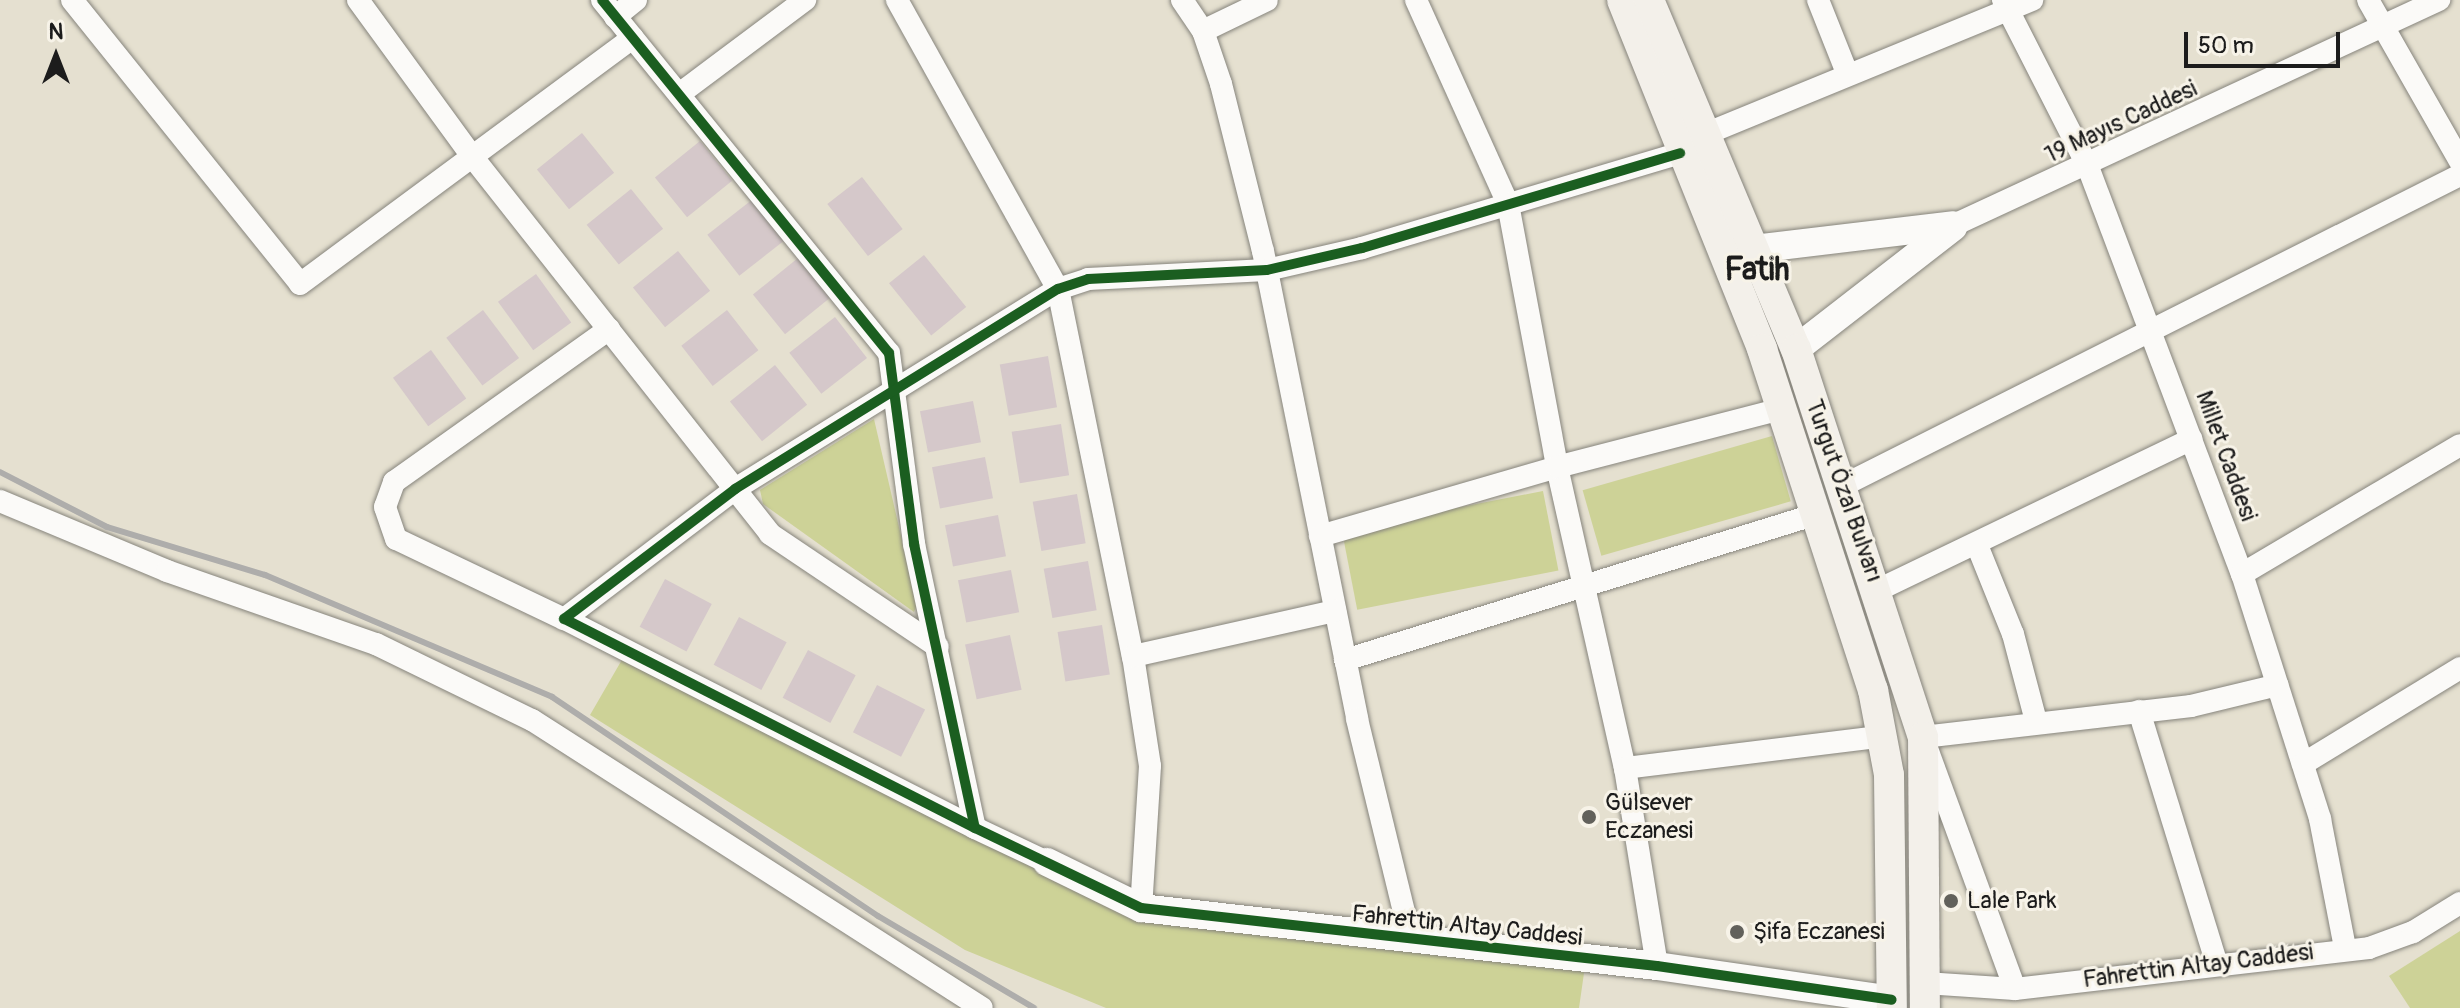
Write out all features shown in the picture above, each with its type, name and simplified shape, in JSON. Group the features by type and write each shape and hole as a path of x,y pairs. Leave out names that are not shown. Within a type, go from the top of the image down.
{"main road":[{"name":"Turgut Özal Bulvarı","path":"1622,0 1692,144 1754,249 1796,349 1878,590 1923,737 1925,996"},
{"name":"Turgut Özal Bulvarı","path":"1649,0 1692,144 1816,514 1884,736 1889,775 1892,1004"}],"street":[{"path":"72,0 300,284 633,38"},
{"path":"358,0 471,155 770,534 938,647"},
{"path":"636,0 609,8 682,92 889,353 914,544 975,828"},
{"path":"682,92 805,0"},
{"path":"897,0 1058,289 1133,656 1150,766 1141,908"},
{"path":"1182,0 1203,31 1267,270 1345,660 1411,941"},
{"path":"1203,31 1267,0"},
{"path":"1416,0 1508,204 1582,588 1625,768 1657,966"},
{"path":"1818,0 1847,73"},
{"path":"564,619 735,489 1058,289 1088,279 1267,270 1508,204 1692,144 1847,73 2005,6 2032,0"},
{"path":"2368,0 2460,161"},
{"name":"19 Mayıs Caddesi","path":"1954,225 2088,167 2439,0"},
{"name":"Millet Caddesi","path":"2005,6 2088,167 2242,574 2330,857 2345,948"},
{"path":"1842,486 2460,175"},
{"path":"1754,249 1954,225"},
{"path":"1796,349 1954,225"},
{"path":"609,329 394,482 386,498 385,516 396,539 564,619 1047,862"},
{"path":"1320,536 1557,467 1781,409"},
{"path":"1878,590 2192,439"},
{"path":"2242,574 2460,445"},
{"path":"0,501 167,571 376,644 532,720 982,1008"},
{"path":"1345,660 1816,514"},
{"path":"1977,545 2018,649 2036,721"},
{"path":"1133,656 1335,611"},
{"path":"2303,764 2460,668"},
{"path":"2015,989 1923,737 2036,721 2191,706 2278,685"},
{"path":"2139,711 2216,962"},
{"path":"1625,768 1884,736"},
{"name":"Fahrettin Altay Caddesi","path":"1047,862 1141,908 1411,941 1657,966 1892,1004"},
{"name":"Fahrettin Altay Caddesi","path":"1925,996 2015,989 2216,962 2386,944 2460,903"}],"green space":[{"path":"874,419 917,605 914,612 763,504 760,490"},
{"path":"1772,436 1791,501 1601,556 1583,490"},
{"path":"1543,491 1558,571 1357,610 1342,530"},
{"path":"627,651 1141,908 1586,959 1579,1008 1106,1008 965,950 590,715"},
{"path":"2460,931 2460,1008 2410,1008 2389,976"}],"building":[{"path":"582,133 614,173 569,209 537,170"},
{"path":"700,141 732,181 687,217 655,178"},
{"path":"862,177 903,229 868,256 827,204"},
{"path":"631,189 663,229 619,265 587,225"},
{"path":"753,199 785,240 739,276 707,235"},
{"path":"678,251 710,291 665,327 633,288"},
{"path":"924,255 966,307 931,335 889,283"},
{"path":"798,258 830,298 785,334 753,295"},
{"path":"536,274 571,323 533,350 498,302"},
{"path":"483,310 519,358 482,386 446,338"},
{"path":"727,310 758,350 713,386 681,346"},
{"path":"835,317 867,358 821,394 789,353"},
{"path":"431,350 466,399 428,426 393,378"},
{"path":"1048,356 1057,407 1009,416 1000,365"},
{"path":"775,365 807,405 762,441 730,402"},
{"path":"973,401 981,442 928,453 920,411"},
{"path":"1061,424 1069,475 1020,483 1012,432"},
{"path":"985,457 993,498 940,509 932,467"},
{"path":"1077,494 1086,543 1041,551 1033,502"},
{"path":"998,515 1006,556 953,567 945,525"},
{"path":"1088,561 1097,610 1052,618 1044,569"},
{"path":"1011,570 1019,612 966,623 958,580"},
{"path":"665,579 712,604 686,652 640,627"},
{"path":"739,617 787,642 761,690 714,665"},
{"path":"1102,625 1110,674 1065,681 1058,632"},
{"path":"1010,635 1022,690 977,699 965,645"},
{"path":"808,650 856,675 830,723 783,698"},
{"path":"877,685 925,710 901,757 853,732"}],"railway":[{"path":"0,472 107,527 265,575 552,697 878,916 1034,1008"}],"cycle path":[{"path":"602,0 889,353 914,544 975,828 1141,908 1657,966 1892,1000"},
{"path":"975,828 564,619 735,489 1058,289 1088,279 1267,270 1362,248 1680,153"}],"place":[{"name":"Gülsever Eczanesi","path":"1589,817"},
{"name":"Lale Park","path":"1951,901"},
{"name":"Şifa Eczanesi","path":"1737,932"}],"district":[{"name":"Fatih","path":"1757,270"}]}
